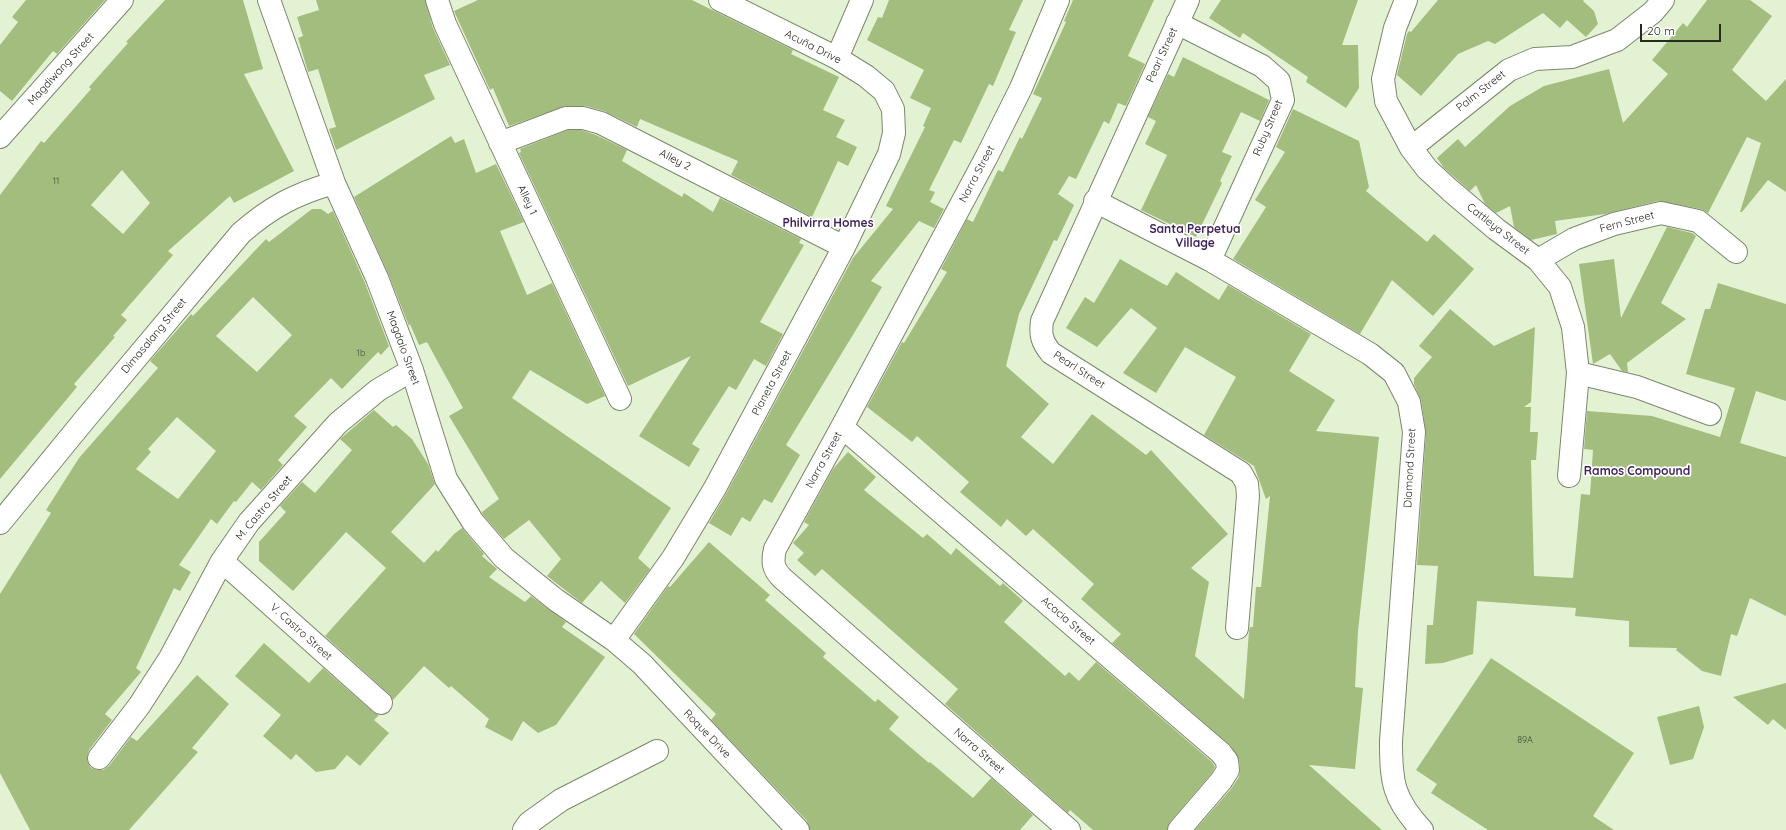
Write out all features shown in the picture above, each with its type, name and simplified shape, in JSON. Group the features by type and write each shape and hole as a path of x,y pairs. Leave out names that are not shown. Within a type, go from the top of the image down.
{"street":[{"name":"Magdiwang Street","path":"0,137 122,0"},
{"name":"Magdalo Street","path":"269,0 334,183 377,278 412,370 446,479 473,522 504,558 530,580 614,640"},
{"name":"Alley 1","path":"437,0 445,24 620,399"},
{"name":"Acuña Drive","path":"720,0 837,58 866,76 884,91 893,110"},
{"path":"837,58 862,0"},
{"name":"Narra Street","path":"1058,0 1021,88 987,156 775,549 772,560 775,571 1069,830"},
{"name":"Pearl Street","path":"1188,0 1042,321 1040,333 1043,344 1051,353 1062,361 1241,473 1247,484 1248,496 1237,628"},
{"name":"Cattleya Street","path":"1406,0 1395,28 1383,79 1386,101 1412,148 1427,169 1496,229 1538,260 1560,288 1573,327 1578,373 1569,476"},
{"name":"Palm Street","path":"1412,148 1509,70 1535,59 1572,57 1617,40 1654,12 1663,0"},
{"name":"Ruby Street","path":"1178,23 1262,66 1279,81 1283,100 1210,260"},
{"name":"Planeta Street","path":"614,640 673,558 715,488 844,247 889,154 894,133 893,110"},
{"name":"Alley 2","path":"500,143 566,118 582,118 601,123 844,247"},
{"name":"Dimasalang Street","path":"3,515 241,233 262,215 287,200 334,183"},
{"name":"Diamond Street","path":"1096,201 1210,260 1370,354 1394,372 1409,402 1414,432 1391,741 1391,769 1396,795 1410,817 1422,830"},
{"name":"Fern Street","path":"1538,260 1574,239 1614,224 1661,213 1698,221 1736,252"},
{"name":"M. Castro Street","path":"99,758 139,706 170,658 222,561 249,522 338,423 378,390 412,370"},
{"path":"1578,373 1637,387 1710,414"},
{"name":"Acacia Street","path":"842,427 1221,753 1226,761 1228,770 1221,781 1180,830"},
{"name":"V. Castro Street","path":"222,561 381,703"},
{"name":"Roque Drive","path":"614,640 651,673 798,830"},
{"path":"524,830 529,823 561,800 657,751"}],"building":[{"path":"26,0 105,0 57,54 53,51 12,101 0,91 0,45 18,22 12,17"},
{"path":"165,0 243,0 263,69 244,74 294,171 234,203 230,196 168,251 173,255 121,315 127,320 113,336 115,337 74,384 77,387 0,479 0,195 41,141 44,143 91,89 89,87 128,43 126,42","holes":["122,170 150,203 123,234 91,205"]},
{"path":"316,0 425,0 433,28 450,65 424,75 435,99 336,150 329,129 336,127 318,69 308,72 298,38 303,36 297,17 319,10"},
{"path":"478,0 692,0 793,50 791,54 839,77 823,110 845,120 836,137 857,147 848,166 838,161 812,217 731,175 738,161 640,119 637,127 604,111 586,106 566,106 509,126 493,88 490,90 454,11"},
{"path":"889,0 1023,0 1009,30 1016,32 993,86 989,84 961,143 954,140 929,190 935,192 930,202 944,209 934,228 919,221 871,281 882,287 786,445 800,455 772,503 764,499 750,522 742,517 731,536 709,523 853,258 893,209 886,206 925,127 923,126 931,108 910,98 924,70 867,40 878,17 882,18"},
{"path":"1073,0 1154,0 1128,56 1145,64 1126,106 1118,103 1109,124 1104,121 1076,179 1069,176 1058,194 1074,205 1057,241 1054,240 1019,314 1006,366 1049,404 1021,437 1053,464 1092,414 1146,455 1151,450 1228,534 1191,568 1209,582 1195,656 1244,699 1249,631 1250,627 1253,627 1256,587 1261,587 1270,496 1266,499 1254,466 1204,435 1236,377 1185,347 1156,393 1123,373 1157,328 1131,308 1097,347 1066,328 1085,297 1094,303 1120,259 1167,286 1176,272 1219,300 1228,285 1311,334 1289,371 1335,400 1316,431 1379,437 1358,631 1355,687 1363,688 1355,769 1309,765 1382,830 1195,830 1231,789 1239,777 1239,759 1231,746 1112,643 1121,634 1081,599 1094,584 1033,529 1026,536 1007,519 1001,527 960,492 969,482 917,436 912,442 867,407 902,342 904,343 947,272 941,269 967,219 973,222 998,170 1003,172 1020,137 1022,139 1042,98 1033,94 1066,22 1064,21"},
{"path":"1221,0 1358,0 1342,45 1358,45 1359,88 1346,108 1306,82 1308,77 1243,33 1240,38 1209,18"},
{"path":"1438,0 1584,0 1583,1 1594,11 1598,24 1586,37 1567,20 1560,28 1543,13 1495,44 1488,41 1458,54 1421,96 1397,75 1407,34 1409,31 1411,32"},
{"path":"1707,0 1750,0 1772,16 1732,70 1766,101 1786,79 1786,192 1768,180 1742,212 1740,212 1761,143 1747,137 1708,213 1701,209 1658,201 1605,214 1555,221 1557,234 1531,240 1514,227 1510,206 1496,213 1485,204 1476,185 1470,191 1444,168 1437,158 1458,139 1465,147 1510,106 1544,86 1609,69 1623,123 1668,74 1652,60 1683,23 1687,27"},
{"path":"1183,57 1269,100 1260,121 1241,112 1222,152 1232,156 1220,181 1222,183 1196,237 1141,210 1167,155 1145,144 1156,121 1148,117 1168,74 1174,77"},
{"path":"1293,109 1359,141 1369,187 1366,191 1427,242 1434,234 1474,269 1433,316 1392,280 1360,334 1233,259 1266,207 1255,200 1285,152 1276,147"},
{"path":"568,130 581,130 596,135 627,150 622,161 682,197 684,193 713,212 720,198 801,239 799,243 804,245 760,322 783,334 766,366 754,359 736,390 729,386 692,444 700,449 689,467 639,436 691,356 628,386 519,153 521,152 520,149"},
{"path":"451,136 455,143 464,139 476,173 496,164 524,222 500,231 527,295 552,283 605,396 587,404 530,370 512,398 671,508 638,558 650,569 625,603 601,581 582,603 547,576 561,559 529,520 504,539 483,515 482,512 499,499 449,416 463,408 427,342 419,345 410,324 409,326 388,273 354,197"},
{"path":"312,209 321,209 328,214 333,211 365,283 389,346 381,355 378,352 342,389 331,378 294,416 307,427 278,460 283,465 261,490 252,482 236,502 234,501 217,524 211,519 179,565 191,572 180,591 174,588 136,668 141,672 105,714 112,720 89,750 87,757 91,768 103,770 109,766 131,737 137,741 197,675 229,704 192,748 198,752 129,830 30,830 0,773 0,594 51,513 46,510 79,458 158,368 150,361 191,314 193,316 266,239 269,242","holes":["253,297 292,335 257,372 216,336","177,417 216,451 178,499 136,469 151,452 148,449"]},
{"path":"1667,227 1692,233 1696,236 1661,303 1686,319 1627,363 1628,372 1622,371 1610,354 1593,364 1579,264 1614,259 1621,318"},
{"path":"1718,283 1786,304 1786,401 1756,391 1740,443 1786,457 1786,616 1750,598 1737,636 1731,634 1721,676 1702,671 1676,650 1677,648 1629,647 1629,621 1575,616 1576,608 1477,601 1473,654 1443,663 1425,664 1427,625 1433,625 1438,566 1417,565 1426,433 1421,400 1414,384 1414,378 1432,357 1419,346 1450,309 1494,346 1535,327 1531,402 1524,407 1531,407 1530,432 1538,432 1536,460 1531,460 1534,576 1573,578 1581,494 1590,495 1593,450 1584,449 1587,411 1652,416 1720,437 1735,388 1686,374 1705,309 1710,309"},
{"path":"374,410 393,427 396,425 412,439 428,464 435,484 391,532 424,563 436,550 438,552 454,534 462,528 484,554 482,556 497,569 489,577 525,602 531,596 566,622 562,627 605,657 556,725 538,733 523,721 512,741 485,727 489,719 451,686 449,688 424,666 393,700 389,694 325,636 386,568 346,532 293,591 259,561 259,542 286,512 280,506 302,482 315,493 352,450 340,439"},
{"path":"848,452 876,477 864,490 923,538 927,534 951,555 956,548 1000,586 1003,583 1023,601 1004,622 1065,676 1069,672 1079,681 1096,662 1212,762 1215,767 1211,774 1170,822 1167,830 1093,830 1070,810 1068,813 945,704 958,689 822,569 815,576 797,560 804,553 793,543 809,525 804,522 833,469"},
{"path":"709,542 770,595 765,600 826,653 823,657 875,702 878,699 899,717 889,729 929,763 930,762 973,798 991,778 1033,815 1020,830 810,830 807,821 711,720 716,714 634,634 668,586 670,587"},
{"path":"264,643 309,683 323,668 373,712 379,715 374,720 389,733 360,766 347,755 335,769 316,772 296,754 291,760 263,736 281,715 235,676"},
{"path":"1491,658 1634,753 1593,816 1614,830 1488,830 1431,793 1437,784 1416,770"},
{"path":"1786,683 1786,730 1773,719 1768,725 1733,697"},
{"path":"1699,706 1704,727 1693,759 1670,765 1657,717"}],"district":[{"name":"Philvirra Homes","path":"828,223"},
{"name":"Santa Perpetua Village","path":"1195,236"},
{"name":"Ramos Compound","path":"1637,471"}]}
